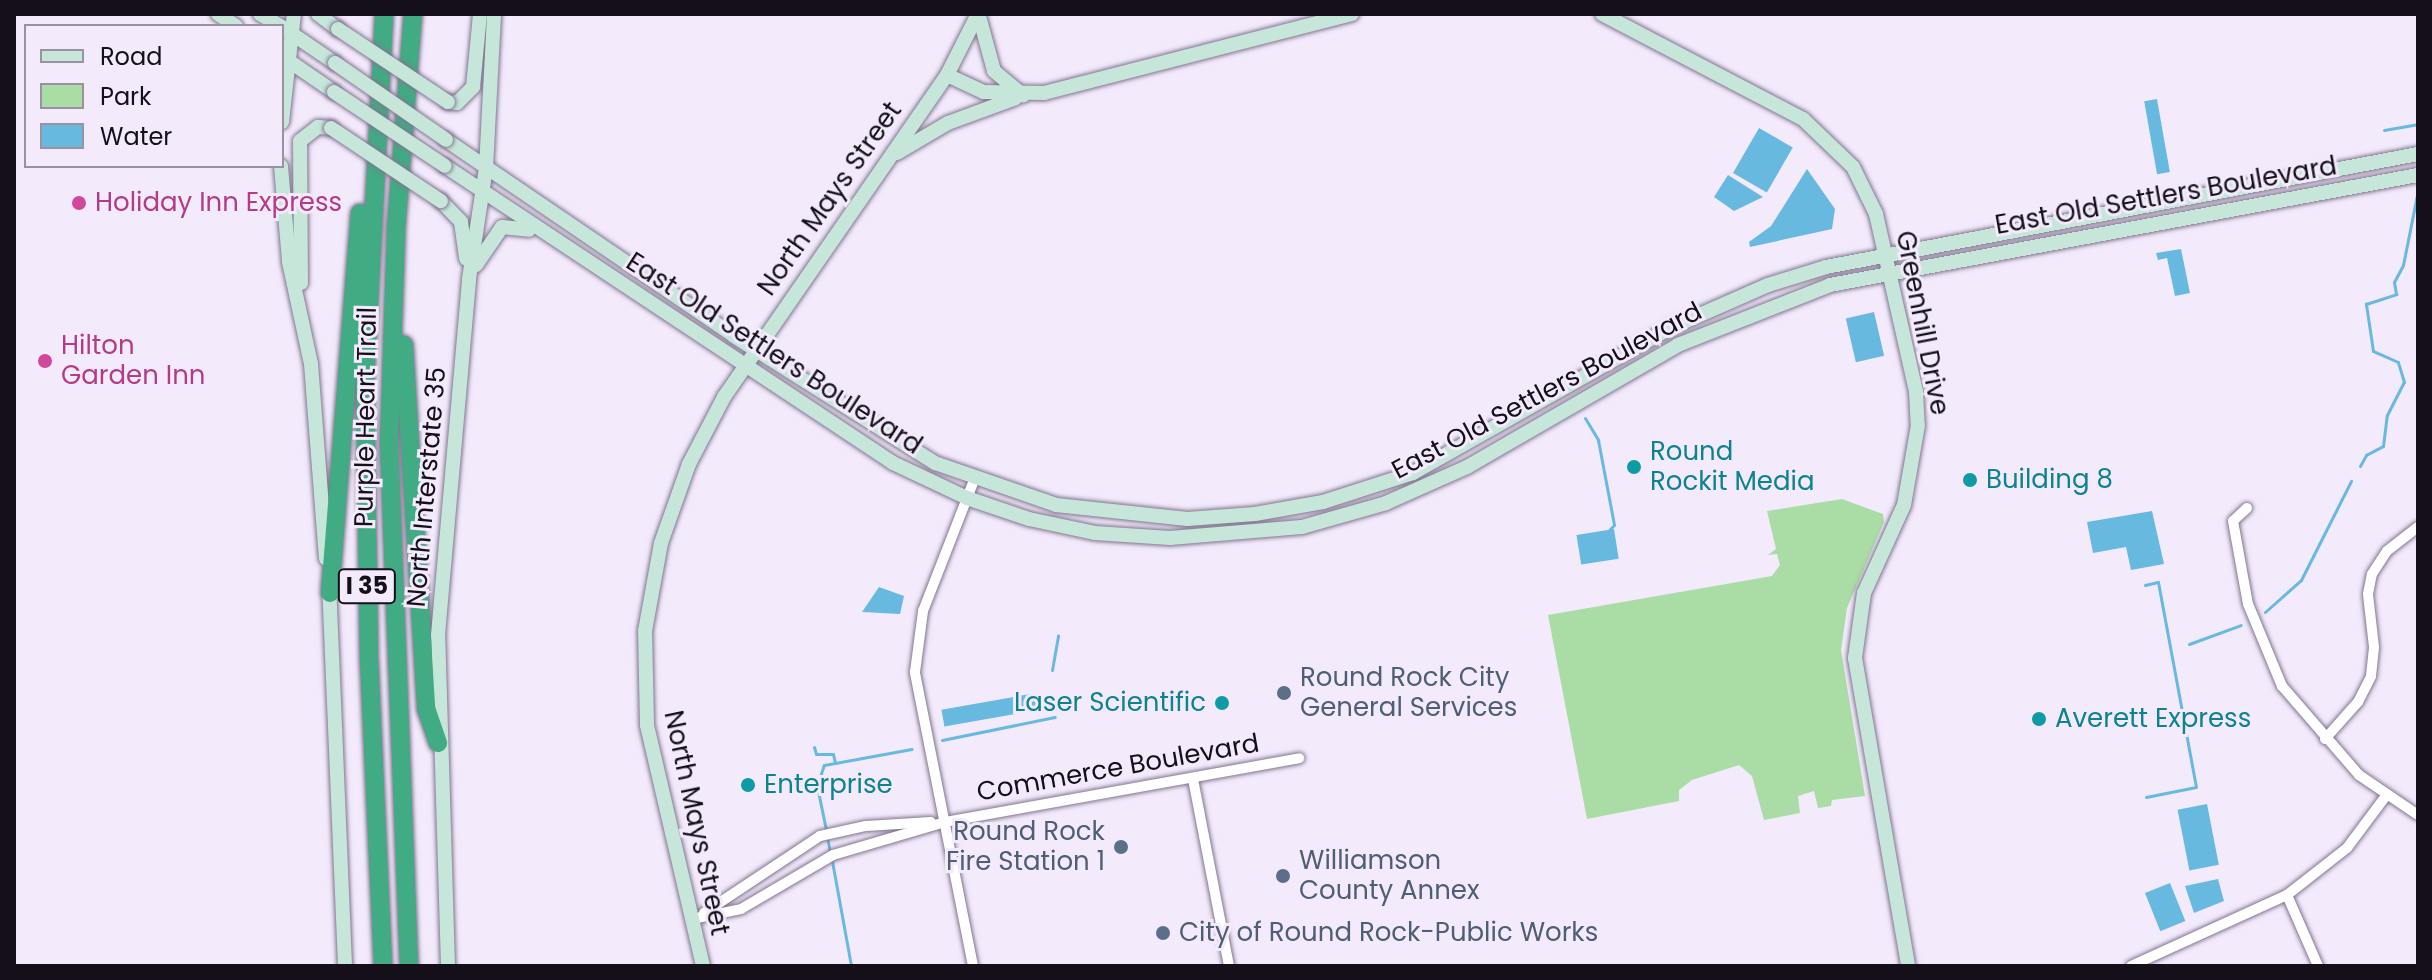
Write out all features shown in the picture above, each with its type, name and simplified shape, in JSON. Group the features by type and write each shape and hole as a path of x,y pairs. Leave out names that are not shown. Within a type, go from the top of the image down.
{"highway":[{"path":"330,593 336,457 384,14"},
{"name":"Purple Heart Trail","path":"383,966 369,660 365,379 384,14"},
{"name":"Purple Heart Trail","path":"409,966 390,553 403,123 413,14"},
{"path":"403,123 411,170 404,311 407,415 426,708 438,743"}],"main road":[{"path":"215,14 232,24"},
{"path":"284,91 287,60 285,29 294,14"},
{"path":"318,14 448,102 457,103 473,87 480,14"},
{"name":"North Interstate 35","path":"448,966 438,743 438,635 469,279 486,168 494,14"},
{"path":"978,14 994,71 1023,95"},
{"name":"North Mays Street","path":"703,966 647,725 645,631 661,545 677,494 743,367 947,75 978,14"},
{"path":"891,156 948,123 1023,95 1352,14"},
{"name":"Greenhill Drive","path":"1602,14 1818,130 1862,182 1885,253 1916,392 1917,441 1904,505 1864,593 1855,658 1908,966"},
{"name":"East Old Settlers Boulevard","path":"285,29 486,168 900,443 974,480 1056,505 1144,517 1229,517 1323,502 1413,473 1608,360 1716,306 1768,285 1885,253 2418,154"},
{"name":"East Old Settlers Boulevard","path":"287,60 743,367 882,456 967,498 1095,533 1212,538 1302,527 1386,503 1467,467 1708,331 1830,285 1889,271 2418,175"},
{"path":"947,75 983,92 1023,95"},
{"path":"345,966 330,593 303,317 297,157 307,132 331,128 441,201 461,222 469,279"},
{"path":"281,168 289,262 303,317"},
{"path":"469,279 487,242 512,224 576,254"}],"street":[{"path":"973,966 915,654 923,611 974,480"},
{"path":"2247,508 2233,521 2255,626 2282,686 2325,739 2385,797 2418,815"},
{"path":"2325,739 2358,702 2371,676 2374,647 2368,594 2372,574 2387,551 2418,527"},
{"name":"Commerce Boulevard","path":"692,919 741,909 833,855 945,822 1299,758"},
{"path":"1193,779 1229,966"},
{"path":"2131,966 2287,895 2347,848 2385,797"},
{"name":"Commerce Boulevard","path":"692,919 741,893 820,836 869,825 945,822"},
{"path":"2287,895 2318,966"}],"green space":[{"path":"1842,499 1883,514 1884,522 1847,608 1841,650 1865,796 1832,800 1831,806 1818,808 1814,791 1798,796 1800,813 1764,820 1752,776 1739,765 1692,780 1679,790 1679,801 1587,819 1548,615 1772,576 1780,565 1777,554 1768,555 1776,549 1767,511"}],"water":[{"path":"2157,99 2170,172 2157,174 2144,101"},
{"path":"1759,128 1793,148 1767,193 1733,173"},
{"path":"1807,169 1835,209 1832,229 1750,247 1749,242 1771,226"},
{"path":"1728,175 1763,197 1734,211 1714,197"},
{"path":"2181,249 2190,293 2175,296 2167,258 2158,260 2156,253"},
{"path":"1874,312 1884,356 1856,362 1846,319"},
{"path":"2152,511 2164,564 2131,570 2126,547 2093,553 2087,522"},
{"path":"1614,529 1619,559 1581,565 1576,535"},
{"path":"879,587 904,596 900,614 862,612"},
{"path":"1036,693 1039,710 944,726 941,710"},
{"path":"2207,804 2219,865 2189,871 2178,810"},
{"path":"2218,879 2224,901 2194,913 2185,886"},
{"path":"2170,883 2185,921 2160,931 2145,893"}],"waterway":[{"path":"2384,130 2418,124"},
{"path":"2360,466 2366,455 2383,446 2387,415 2404,382 2398,362 2373,351 2366,304 2396,294 2394,282 2403,265 2417,195"},
{"path":"1585,418 1598,440 1614,525 1610,529"},
{"path":"2265,612 2301,580 2351,481"},
{"path":"2145,585 2158,582 2196,787 2146,797"},
{"path":"2189,644 2241,625"},
{"path":"1052,670 1058,636"},
{"path":"942,740 1055,717"},
{"path":"814,747 816,754 833,754 835,763"},
{"path":"826,830 817,786 824,765 912,749"},
{"path":"827,837 830,853"},
{"path":"832,861 851,966"}],"place":[{"name":"Holiday Inn Express","path":"79,203"},
{"name":"Hilton Garden Inn","path":"45,361"},
{"name":"Round Rockit Media","path":"1634,467"},
{"name":"Building 8","path":"1970,480"},
{"name":"Round Rock City General Services","path":"1284,693"},
{"name":"Laser Scientific","path":"1222,703"},
{"name":"Averett Express","path":"2039,719"},
{"name":"Enterprise","path":"748,785"},
{"name":"Round Rock Fire Station 1","path":"1121,847"},
{"name":"Williamson County Annex","path":"1283,876"},
{"name":"City of Round Rock-Public Works","path":"1163,933"}]}
